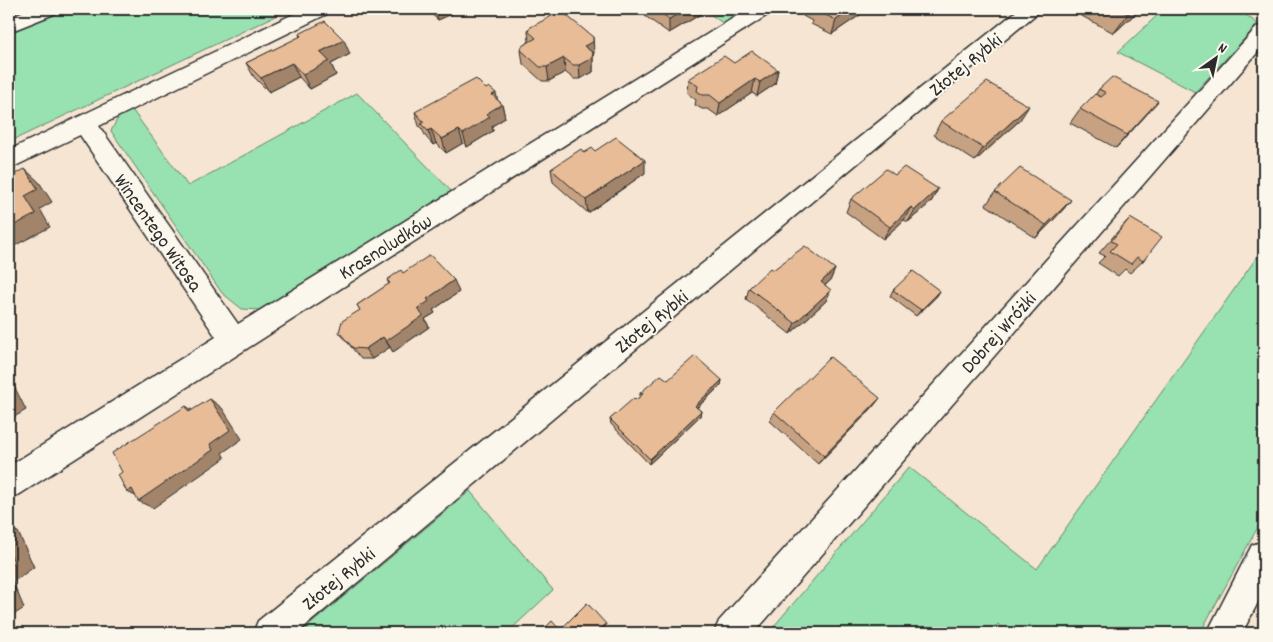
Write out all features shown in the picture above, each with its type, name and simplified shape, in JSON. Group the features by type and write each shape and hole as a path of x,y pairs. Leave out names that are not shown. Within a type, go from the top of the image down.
{"street":[{"path":"9,25 47,9"},
{"path":"9,160 320,9"},
{"name":"Krasnoludków","path":"9,483 762,9"},
{"name":"Złotej Rybki","path":"270,633 1032,9"},
{"name":"Dobrej Wróżki","path":"731,633 1264,32"},
{"name":"Wincentego Witosa","path":"84,123 234,341"},
{"path":"1224,633 1264,557"}],"green space":[{"path":"63,9 290,9 9,142 9,32"},
{"path":"703,9 756,9 728,27"},
{"path":"1164,9 1238,9 1258,24 1195,92 1118,52"},
{"path":"357,93 453,193 262,310 242,309 222,293 111,131 119,116 130,107 188,186"},
{"path":"1264,247 1264,516 1200,633 1009,633 998,624 991,633 769,632 909,467 1037,569"},
{"path":"470,491 553,590 507,633 300,633"}],"building":[{"path":"656,9 686,9 669,19"},
{"path":"815,9 852,9 836,20"},
{"path":"1118,9 1133,9 1128,14"},
{"path":"561,11 593,37 593,42 584,46 593,53 592,58 579,65 573,65 564,58 547,67 540,67 521,50 522,46 536,38 528,31 529,28"},
{"path":"325,21 344,40 320,52 329,61 303,75 292,63 261,78 246,63 301,36 299,34"},
{"path":"752,51 778,70 760,82 755,79 720,103 710,95 703,95 697,91 698,86 688,79 724,56 734,63"},
{"path":"1112,77 1158,101 1127,135 1080,109 1095,94 1101,97 1106,93 1099,89"},
{"path":"476,79 486,89 489,87 496,93 492,95 502,104 486,114 490,117 463,134 459,130 442,139 431,129 428,131 421,124 424,122 415,112"},
{"path":"987,82 1029,106 983,148 941,121"},
{"path":"616,137 645,160 586,200 551,169 581,149 584,153 592,148 595,151"},
{"path":"904,167 938,189 915,210 911,207 890,227 851,199 886,169 895,175"},
{"path":"1020,168 1071,200 1046,225 995,192"},
{"path":"25,169 38,189 25,196 36,214 9,228 9,177"},
{"path":"1130,218 1162,237 1143,261 1137,257 1131,264 1110,251 1117,244 1111,241"},
{"path":"805,246 835,269 821,282 831,290 795,323 749,288 770,268 773,270"},
{"path":"430,255 454,280 427,299 429,301 418,309 423,316 386,341 383,337 365,349 353,348 339,332 342,321 360,310 357,305 390,283 387,280 401,270 403,273"},
{"path":"913,271 940,291 921,310 893,290"},
{"path":"695,356 722,380 695,406 701,411 650,459 610,419 634,398 636,400 643,394 640,393 661,375 668,380"},
{"path":"830,357 880,398 824,456 774,412"},
{"path":"210,399 230,430 210,444 213,450 138,501 132,489 127,492 118,475 122,472 112,453 186,406 189,412"},
{"path":"9,550 14,562 9,565"},
{"path":"587,603 606,624 597,633 540,633 552,621 560,630"}]}
